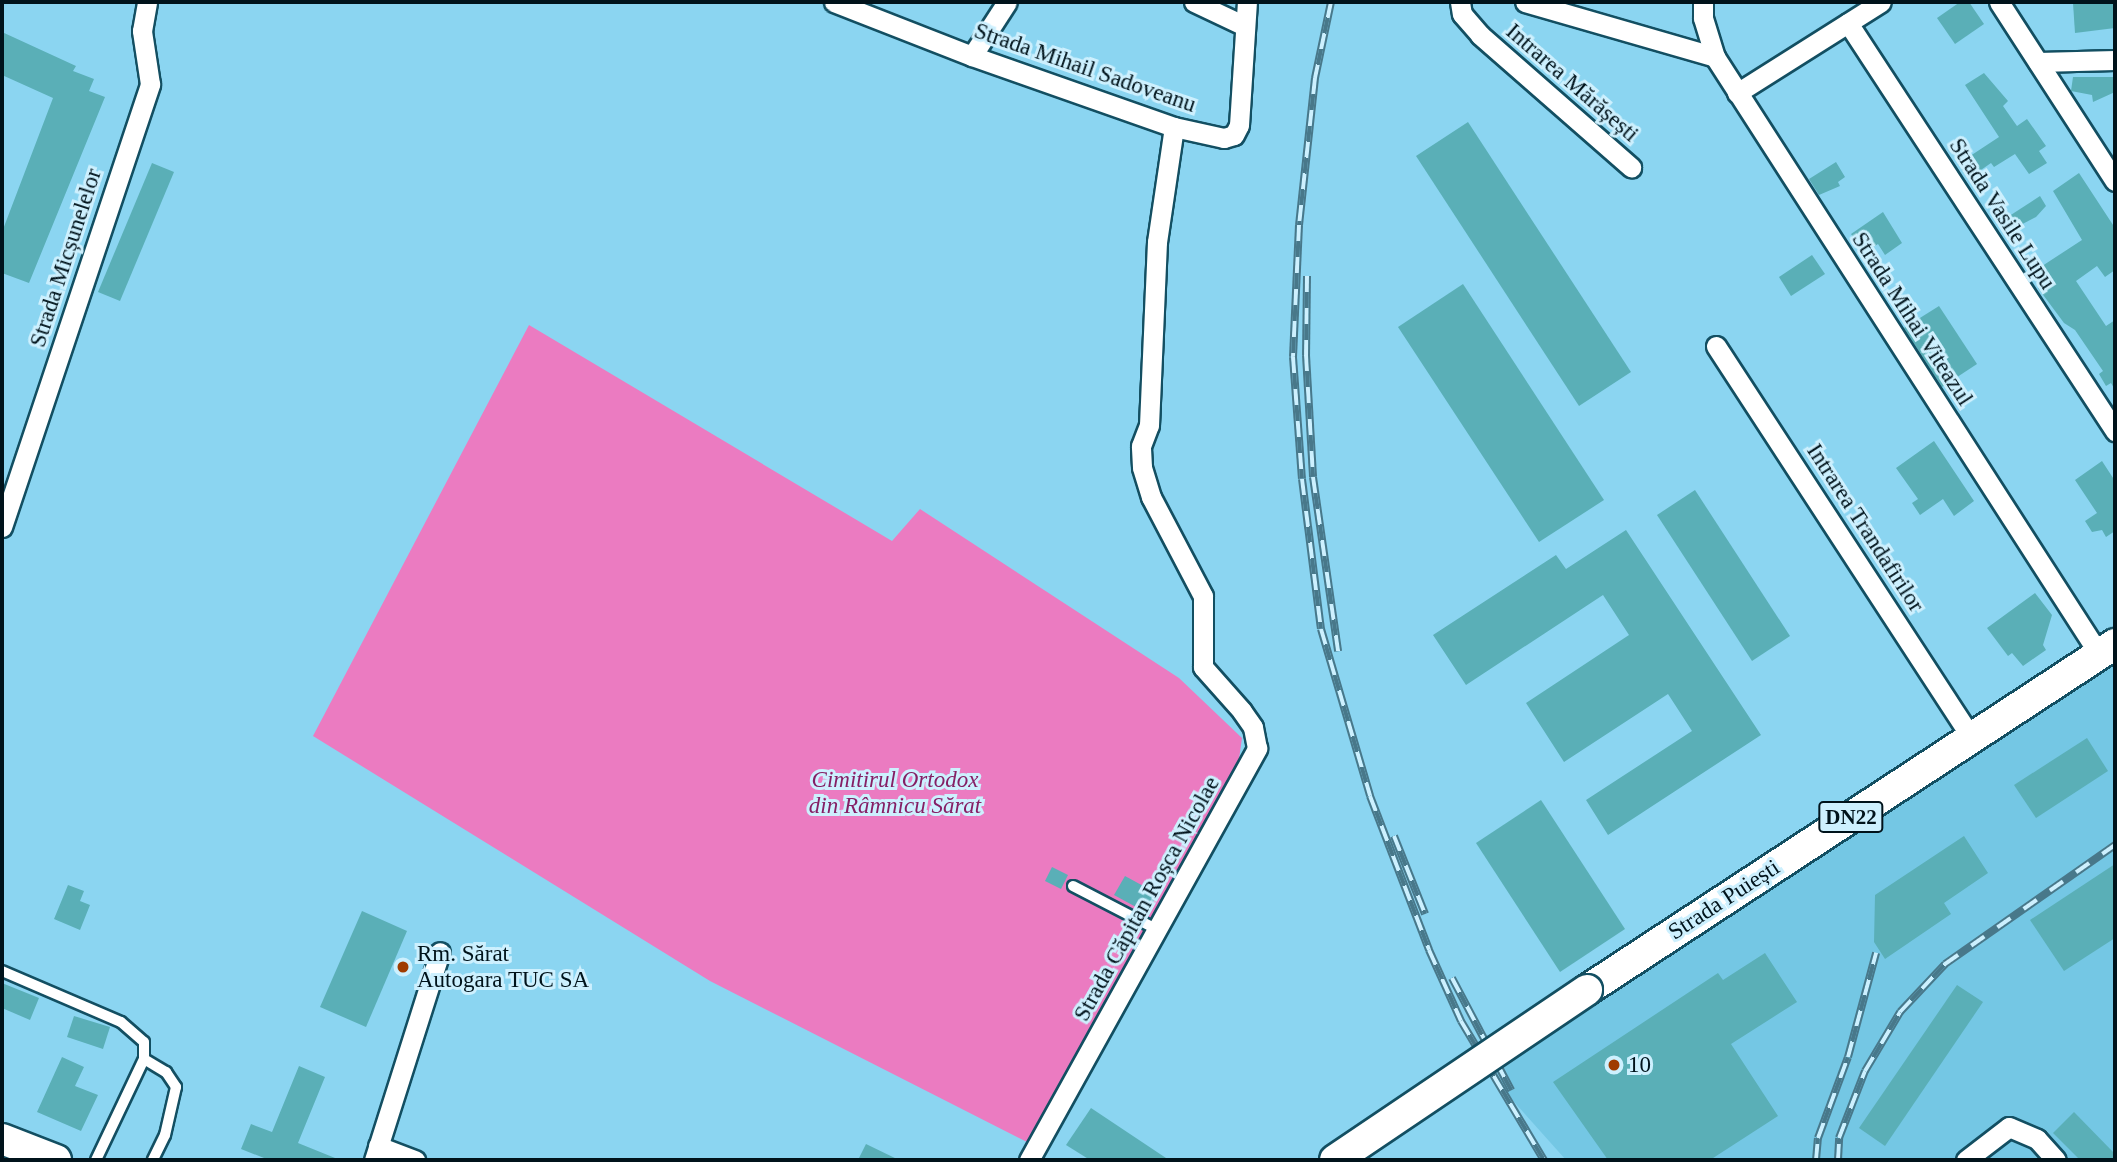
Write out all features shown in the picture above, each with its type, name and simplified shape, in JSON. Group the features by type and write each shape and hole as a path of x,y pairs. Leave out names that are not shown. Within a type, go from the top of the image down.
{"main road":[{"name":"Strada Puiești","path":"1335,1160 1587,990 2107,649"},
{"path":"2,1139 56,1160"}],"street":[{"name":"Strada Micșunelelor","path":"2,527 150,84 142,31 147,2"},
{"path":"972,56 1007,2"},
{"path":"1194,2 1245,26 1247,2"},
{"name":"Intrarea Mărășești","path":"1460,2 1462,14 1480,35 1631,167"},
{"name":"Intrarea Mărășești","path":"1525,2 1714,57"},
{"name":"Strada Mihai Viteazul","path":"1703,2 1714,57 2107,649"},
{"path":"1737,93 1881,2"},
{"path":"1999,2 2115,181"},
{"name":"Strada Mihail Sadoveanu","path":"842,3 972,56 1174,127 1224,138 1234,135 1240,125 1245,26"},
{"name":"Strada Vasile Lupu","path":"1848,23 2115,431"},
{"path":"2038,62 2115,60"},
{"name":"Strada Căpitan Roșca Nicolae","path":"1029,1160 1159,930 1256,748 1248,719 1203,667 1203,596 1151,496 1142,467 1141,446 1149,425 1157,242 1174,127"},
{"name":"Intrarea Trandafirilor","path":"1716,346 1972,738"},
{"path":"415,1160 376,1153 440,952"},
{"path":"1966,1160 2008,1127 2037,1139 2056,1160"}],"lane":[{"path":"1073,886 1159,930"},
{"path":"2,971 121,1022 144,1042 144,1059 96,1160"},
{"path":"144,1059 166,1072 176,1087 165,1135 153,1160"}],"shaded area":[{"path":"2115,635 2115,1160 1566,1160 1473,1056"}],"green space":[{"name":"Cimitirul Ortodox din Râmnicu Sărat","path":"529,325 892,541 920,509 1179,678 1242,738 1239,759 1029,1143 710,981 313,736"}],"building":[{"path":"1960,2 1969,2 1984,24 1955,44 1937,18"},
{"path":"2115,2 2115,28 2075,33 2073,3"},
{"path":"2,32 76,66 73,71 94,79 89,91 105,97 29,283 2,273 2,232 53,98 2,75"},
{"path":"1984,73 2008,101 2003,106 2017,126 2027,119 2046,146 2039,151 2047,163 2029,174 2015,154 1994,167 1991,163 1968,179 1958,164 1999,137 1965,85"},
{"path":"2073,77 2115,77 2115,92 2093,102 2092,95 2071,91"},
{"path":"1468,122 1631,372 1579,406 1416,156"},
{"path":"1836,162 1845,177 1838,182 1840,186 1819,195 1809,179"},
{"path":"152,163 174,172 120,301 98,292"},
{"path":"2079,173 2115,228 2115,270 2105,277 2097,266 2076,281 2106,326 2115,320 2115,390 2111,383 2106,386 2099,374 2103,371 2075,330 2064,323 2038,288 2045,283 2036,270 2082,240 2053,191"},
{"path":"2040,196 2046,206 2036,217 2007,232 2000,222"},
{"path":"1883,212 1902,243 1885,255 1878,244 1864,253 1851,234"},
{"path":"1812,255 1825,274 1791,296 1779,277"},
{"path":"1463,284 1604,500 1539,542 1398,327"},
{"path":"1939,306 1977,364 1942,387 1904,328"},
{"path":"1934,441 1974,501 1954,516 1943,499 1920,515 1912,503 1918,499 1896,468"},
{"path":"2102,461 2115,481 2115,531 2106,537 2102,530 2092,532 2085,521 2097,513 2075,480"},
{"path":"1695,490 1790,636 1752,661 1657,515"},
{"path":"1626,530 1761,735 1608,835 1586,800 1692,731 1668,694 1564,762 1526,703 1629,635 1603,595 1466,685 1433,635 1556,555 1566,569"},
{"path":"2035,593 2052,615 2043,645 2046,650 2023,666 2012,653 2008,656 1987,628"},
{"path":"2087,738 2108,771 2036,818 2014,785"},
{"path":"1541,800 1625,929 1560,972 1476,843"},
{"path":"1964,836 1988,873 1944,903 1951,914 1885,959 1874,942 1875,895"},
{"path":"2115,864 2115,938 2064,971 2030,920"},
{"path":"1052,867 1068,875 1061,889 1045,881"},
{"path":"1125,876 1158,894 1147,913 1114,895"},
{"path":"68,885 84,891 80,901 90,905 80,930 54,919"},
{"path":"362,911 407,931 366,1027 320,1007"},
{"path":"1765,953 1797,1002 1731,1044 1778,1116 1710,1160 1608,1160 1553,1082 1718,973 1723,980"},
{"path":"2,983 39,998 30,1020 2,1008"},
{"path":"1957,985 1983,1002 1885,1146 1859,1128"},
{"path":"74,1016 110,1027 103,1049 67,1037"},
{"path":"62,1057 84,1067 75,1086 98,1095 81,1131 37,1112"},
{"path":"299,1066 325,1077 298,1143 340,1160 269,1160 241,1149 251,1124 272,1132"},
{"path":"1091,1108 1169,1160 1090,1160 1066,1145"},
{"path":"2074,1112 2115,1154 2115,1160 2080,1160 2053,1133"},
{"path":"866,1144 899,1160 858,1160"}],"railway":[{"path":"1331,2 1315,78 1299,225 1293,357 1302,479 1321,629 1370,796 1429,950 1461,1021 1544,1160"},
{"path":"1307,276 1306,355 1313,477 1338,651"},
{"path":"1394,836 1425,914"},
{"path":"1838,1160 1839,1138 1865,1071 1900,1012 1945,964 2115,845"},
{"path":"1816,1160 1818,1138 1848,1057 1876,953"},
{"path":"1452,978 1511,1090"}],"place":[{"name":"Rm. Sărat Autogara TUC SA","path":"403,967"},
{"name":"10","path":"1614,1065"}]}
